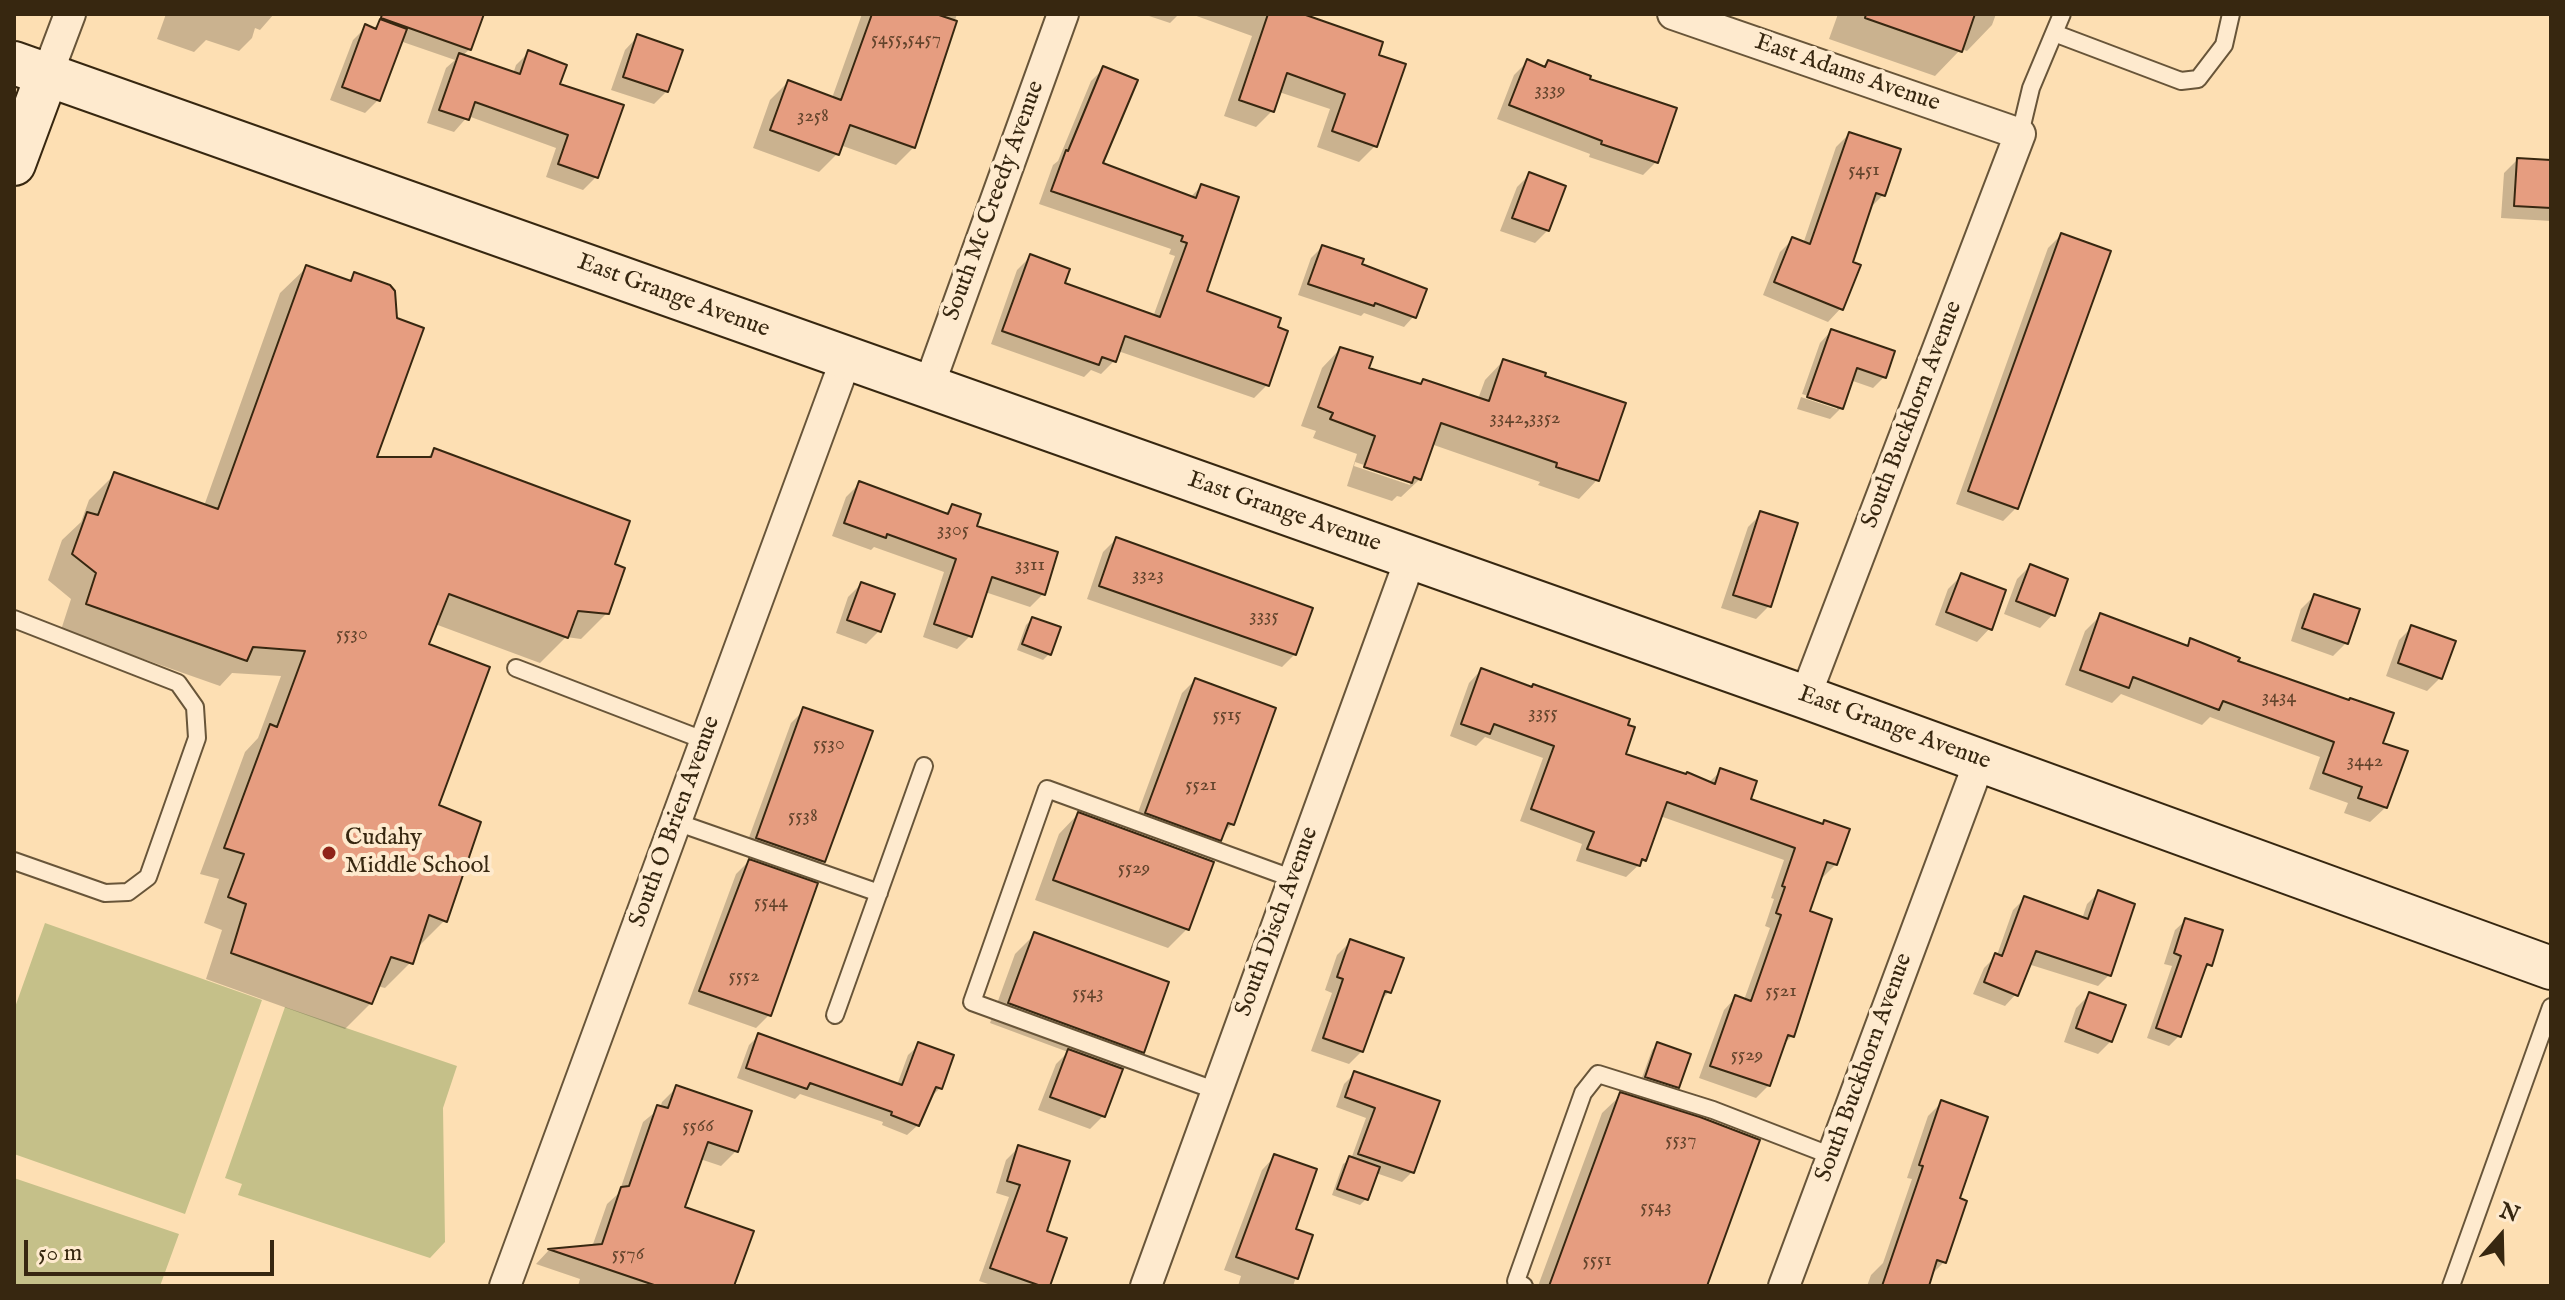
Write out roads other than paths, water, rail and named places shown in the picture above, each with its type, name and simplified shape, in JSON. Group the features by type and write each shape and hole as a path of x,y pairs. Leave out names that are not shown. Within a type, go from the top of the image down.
{"street":[{"path":"14,164 30,69 70,14"},
{"name":"South Mc Creedy Avenue","path":"928,388 1063,14"},
{"name":"East Adams Avenue","path":"1673,14 2020,134"},
{"name":"East Grange Avenue","path":"30,69 1805,697 2551,968"},
{"name":"South Buckhorn Avenue","path":"1805,697 2020,134"},
{"name":"South O Brien Avenue","path":"505,1286 846,359"},
{"name":"South Disch Avenue","path":"1146,1286 1411,557"},
{"name":"South Buckhorn Avenue","path":"1784,1286 1980,760"}],"lane":[{"path":"2020,134 2031,88 2062,14"},
{"path":"2054,33 2181,81 2198,79 2224,45 2231,14"},
{"path":"14,619 178,683 195,707 197,738 148,877 128,892 105,893 14,861"},
{"path":"516,668 706,741"},
{"path":"835,1015 924,766"},
{"path":"1217,1091 972,1002 1047,789 1294,879"},
{"path":"676,822 879,893"},
{"path":"2451,1286 2545,1041 2551,1007"},
{"path":"1520,1284 1583,1093 1598,1074 1713,1110 1832,1156"}],"place":[{"name":"Cudahy Middle School","path":"329,853"}]}
